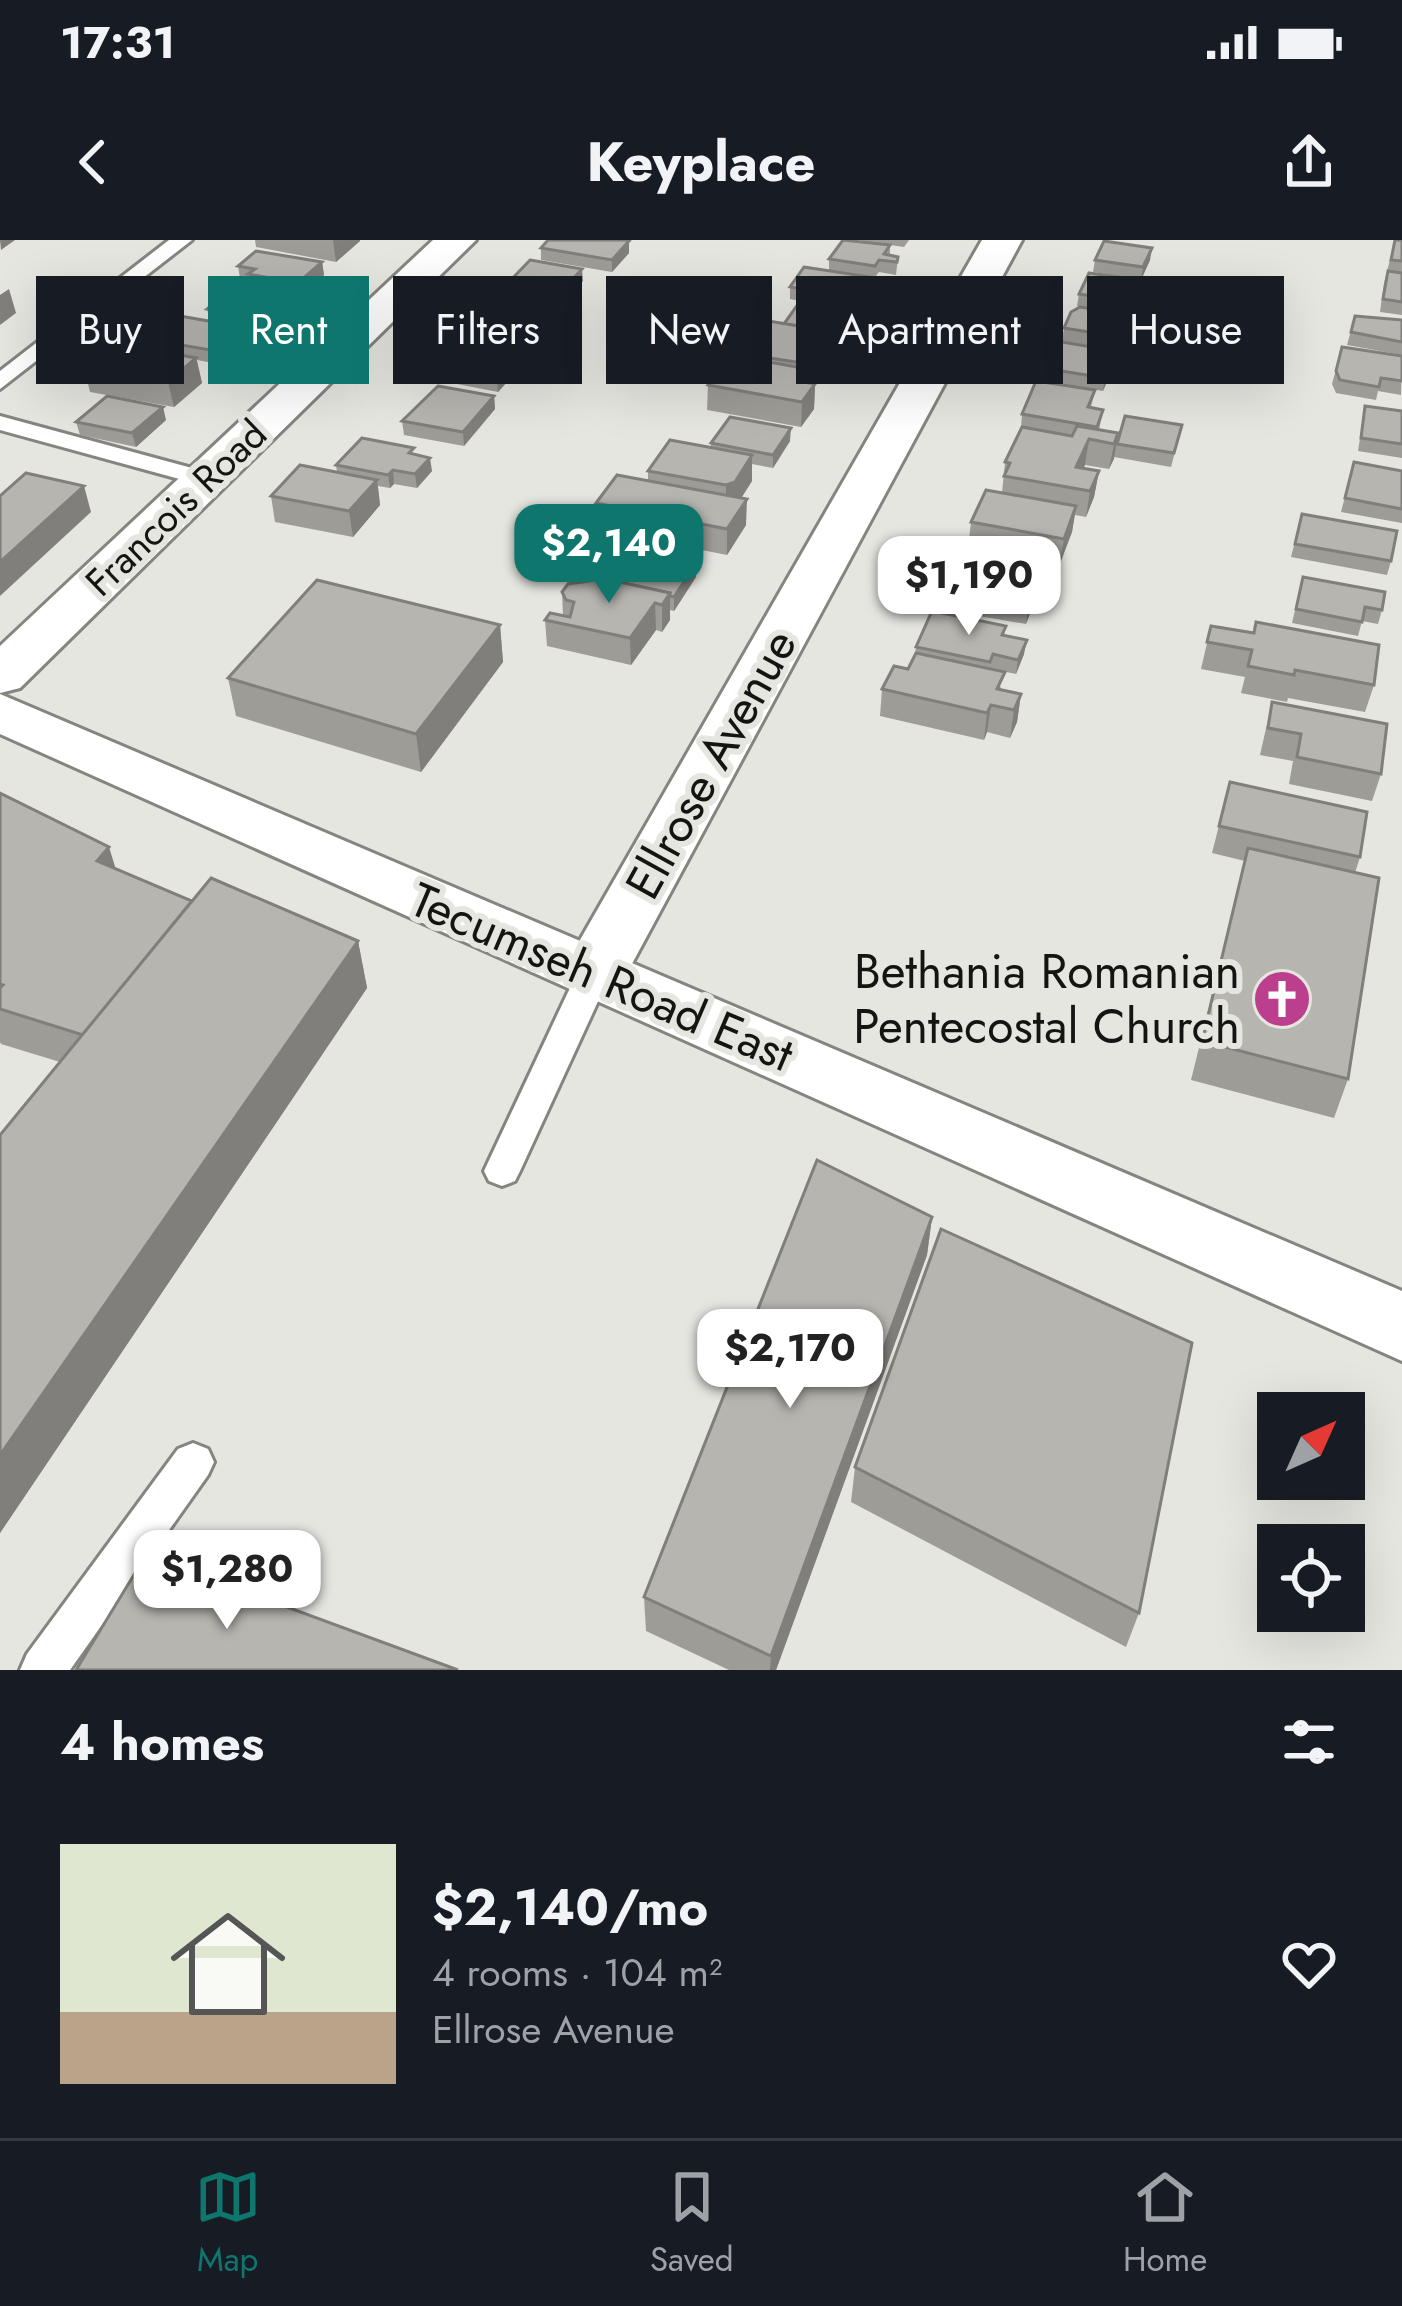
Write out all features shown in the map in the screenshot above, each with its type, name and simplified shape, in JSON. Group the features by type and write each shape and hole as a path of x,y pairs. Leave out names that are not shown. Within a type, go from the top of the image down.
{"street":[{"name":"Francois Road","path":"0,676 456,240"},
{"name":"Ellrose Avenue","path":"594,973 1003,240"},
{"name":"Tecumseh Road East","path":"0,712 1402,1327"}],"lane":[{"path":"0,382 182,240"},
{"path":"0,423 206,479"},
{"path":"502,1171 594,973"},
{"path":"44,1670 193,1462"}],"building":[{"path":"548,240 629,241 612,260 541,248"},
{"path":"843,240 890,245 884,254 898,257 897,262 879,260 875,266 829,259"},
{"path":"1395,240 1402,240 1402,261 1391,260"},
{"path":"1104,241 1152,248 1143,267 1095,260"},
{"path":"256,251 322,262 306,276 259,276 248,274 255,269 238,266"},
{"path":"530,260 582,269 576,276 515,276"},
{"path":"804,267 863,276 798,276"},
{"path":"1388,271 1402,273 1402,302 1383,299"},
{"path":"796,307 796,326 784,324"},
{"path":"1087,308 1087,332 1064,328 1071,312"},
{"path":"1355,316 1402,320 1402,342 1351,332"},
{"path":"184,317 208,321 208,350 184,346"},
{"path":"772,322 796,326 796,362 772,358"},
{"path":"1063,342 1087,346 1087,375 1063,371"},
{"path":"1342,347 1402,356 1402,381 1381,378 1379,387 1340,380 1336,371"},
{"path":"772,363 796,367 796,384 815,384 802,402 708,385 772,384"},
{"path":"1035,384 1095,390 1088,407 1103,410 1097,427 1022,414"},
{"path":"438,386 494,396 463,432 402,421"},
{"path":"107,396 163,407 132,433 76,422"},
{"path":"1365,406 1402,411 1402,444 1361,438"},
{"path":"1125,416 1182,425 1174,453 1117,444"},
{"path":"730,417 791,428 773,455 711,443"},
{"path":"1077,426 1118,433 1114,444 1089,439 1076,467 1099,471 1090,491 1004,476 1010,463 1005,462 1022,427 1072,436"},
{"path":"362,438 414,448 409,453 430,458 415,474 393,470 388,475 336,465"},
{"path":"670,440 752,455 735,482 726,485 648,471"},
{"path":"1354,462 1402,471 1402,509 1345,498"},
{"path":"300,465 377,480 349,511 271,496"},
{"path":"26,473 84,486 0,562 0,496"},
{"path":"617,475 747,499 727,529 596,503"},
{"path":"986,490 1076,506 1064,539 971,522"},
{"path":"1302,514 1397,531 1391,561 1295,544"},
{"path":"630,549 696,563 674,597 609,580"},
{"path":"965,565 1040,578 1028,611 952,597"},
{"path":"592,576 670,593 662,605 655,603 630,638 545,620 550,613 570,617 574,602 562,592 568,584 589,581"},
{"path":"1303,577 1385,592 1382,610 1365,607 1362,622 1296,609"},
{"path":"317,580 500,625 416,734 228,678"},
{"path":"932,611 1006,626 1002,635 1027,640 1018,660 993,654 990,662 916,647"},
{"path":"1256,622 1379,645 1374,685 1248,666 1252,650 1207,642 1211,626 1254,633"},
{"path":"916,653 1005,672 997,689 1021,694 1014,710 991,705 987,713 882,689 894,666 908,669"},
{"path":"1272,702 1387,724 1381,774 1297,757 1301,734 1268,728"},
{"path":"1230,782 1367,812 1360,857 1219,826"},
{"path":"0,793 109,847 97,861 192,901 83,1035 0,1009"},
{"name":"Bethania Romanian Pentecostal Church","path":"1248,848 1379,878 1348,1079 1202,1041"},
{"path":"211,878 358,941 0,1455 0,1135"},
{"path":"817,1160 932,1217 771,1656 644,1597"},
{"path":"941,1229 1192,1343 1139,1613 855,1467"},
{"path":"146,1555 458,1670 76,1670"}],"place":[{"name":"Bethania Romanian Pentecostal Church","path":"1282,999"}]}
